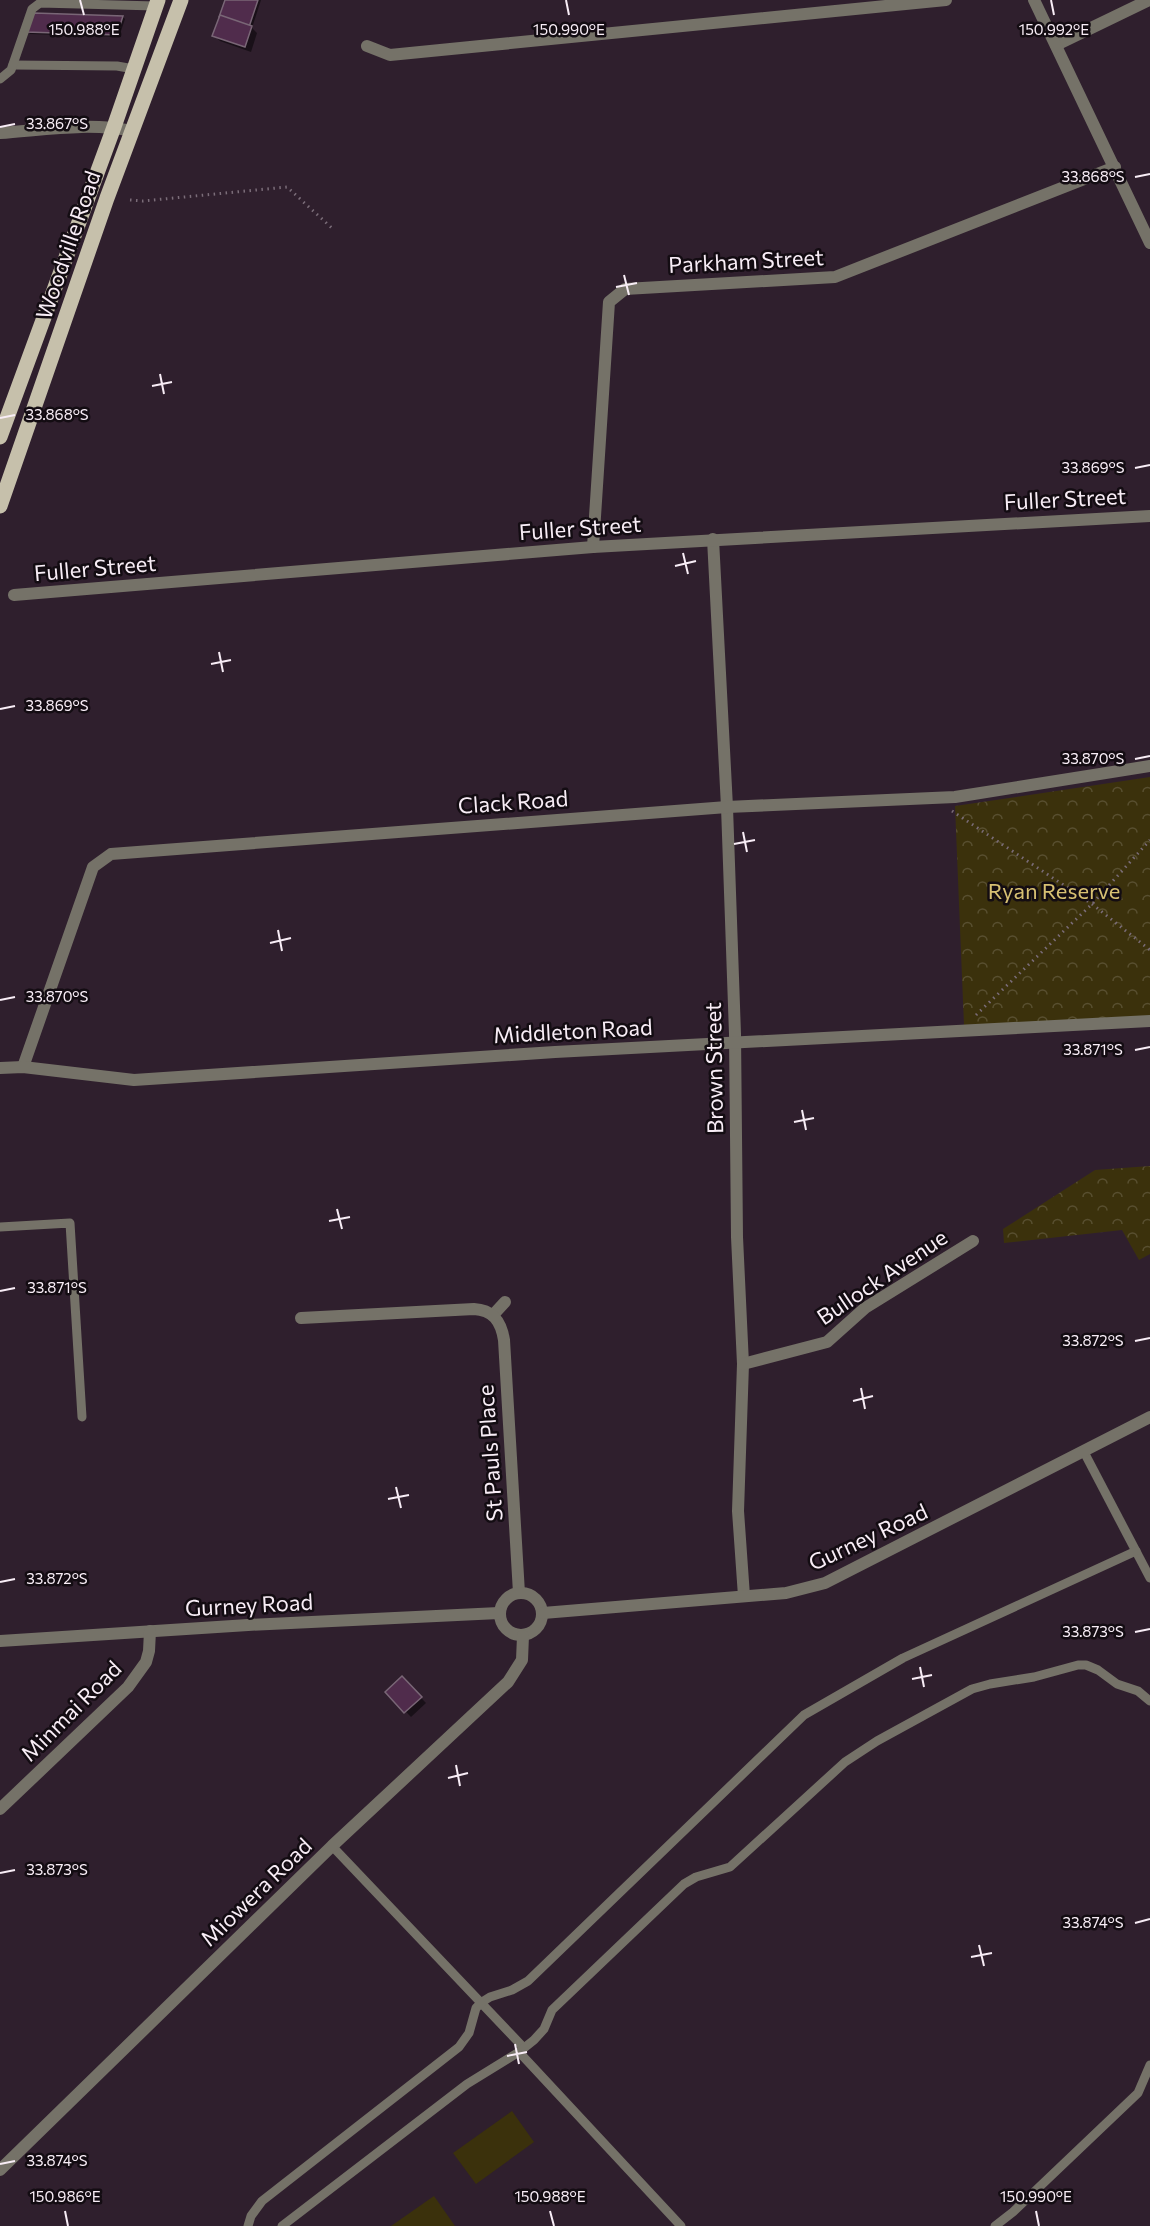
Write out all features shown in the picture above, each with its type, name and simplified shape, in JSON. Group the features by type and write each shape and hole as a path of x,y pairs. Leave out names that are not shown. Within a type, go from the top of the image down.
{"main road":[{"name":"Woodville Road","path":"0,506 132,131 182,0"},
{"name":"Woodville Road","path":"0,437 114,128 157,3"}],"street":[{"path":"367,46 390,55 946,0"},
{"path":"1034,0 1150,243"},
{"path":"1056,45 1149,0"},
{"path":"0,133 83,127 132,131"},
{"name":"Parkham Street","path":"593,547 609,302 625,289 835,277 1114,167"},
{"name":"Fuller Street","path":"14,595 593,547 1150,516"},
{"name":"Brown Street","path":"713,539 727,807 735,1043 737,1237 743,1364 738,1511 744,1596"},
{"name":"Clack Road","path":"23,1067 93,867 111,854 727,807 955,797 1150,766"},
{"name":"Middleton Road","path":"0,1068 23,1067 134,1080 555,1052 1150,1021"},
{"name":"Bullock Avenue","path":"743,1364 827,1342 865,1308 973,1241"},
{"path":"301,1318 474,1309 487,1311 493,1315 505,1302"},
{"name":"St Pauls Place","path":"493,1315 503,1329 519,1593"},
{"name":"Gurney Road","path":"543,1613 786,1593 825,1583 1150,1418"},
{"path":"519,1593 532,1596 541,1606 543,1613 540,1626 523,1636 515,1635 503,1627 500,1613 503,1602 513,1594 519,1593"},
{"name":"Gurney Road","path":"0,1641 500,1613"},
{"name":"Minmai Road","path":"0,1809 128,1687 146,1662 150,1631"},
{"name":"Miowera Road","path":"0,2170 332,1846 508,1682 522,1660 523,1636"}],"lane":[{"path":"0,79 8,74 13,65 35,5 40,3 138,6 157,3"},
{"path":"13,65 117,66 134,69"},
{"path":"0,1227 70,1223 82,1417"},
{"path":"1084,1452 1150,1578"},
{"path":"248,2226 251,2216 262,2201 459,2047 469,2033 477,2008 482,2002 528,1981 804,1714 903,1658 1136,1551"},
{"path":"282,2226 468,2084 521,2050 544,2028 552,2010 684,1884 696,1877 730,1867 845,1762 877,1741 963,1693 990,1684 1034,1677 1078,1665 1086,1665 1098,1670 1117,1684 1138,1691 1150,1701"},
{"path":"332,1846 482,2002 521,2050 681,2226"},
{"path":"995,2226 1013,2212 1138,2092 1150,2065"}],"path":[{"path":"130,200 143,201 287,187 333,229"},
{"path":"934,798 1092,904 1150,950"},
{"path":"959,1031 1092,904 1150,840"}],"green space":[{"name":"Ryan Reserve","path":"1150,777 1150,1017 964,1025 955,806"},
{"path":"1150,1166 1150,1254 1139,1260 1122,1230 1004,1243 1003,1229 1095,1170"},
{"path":"512,2111 534,2142 476,2184 453,2153"},
{"path":"434,2196 455,2226 391,2226"}],"building":[{"path":"225,0 258,0 249,27 219,17"},
{"path":"34,13 123,16 117,35 26,32"},
{"path":"220,15 252,26 245,47 212,36"},
{"path":"402,1676 422,1697 404,1713 385,1692"}]}
